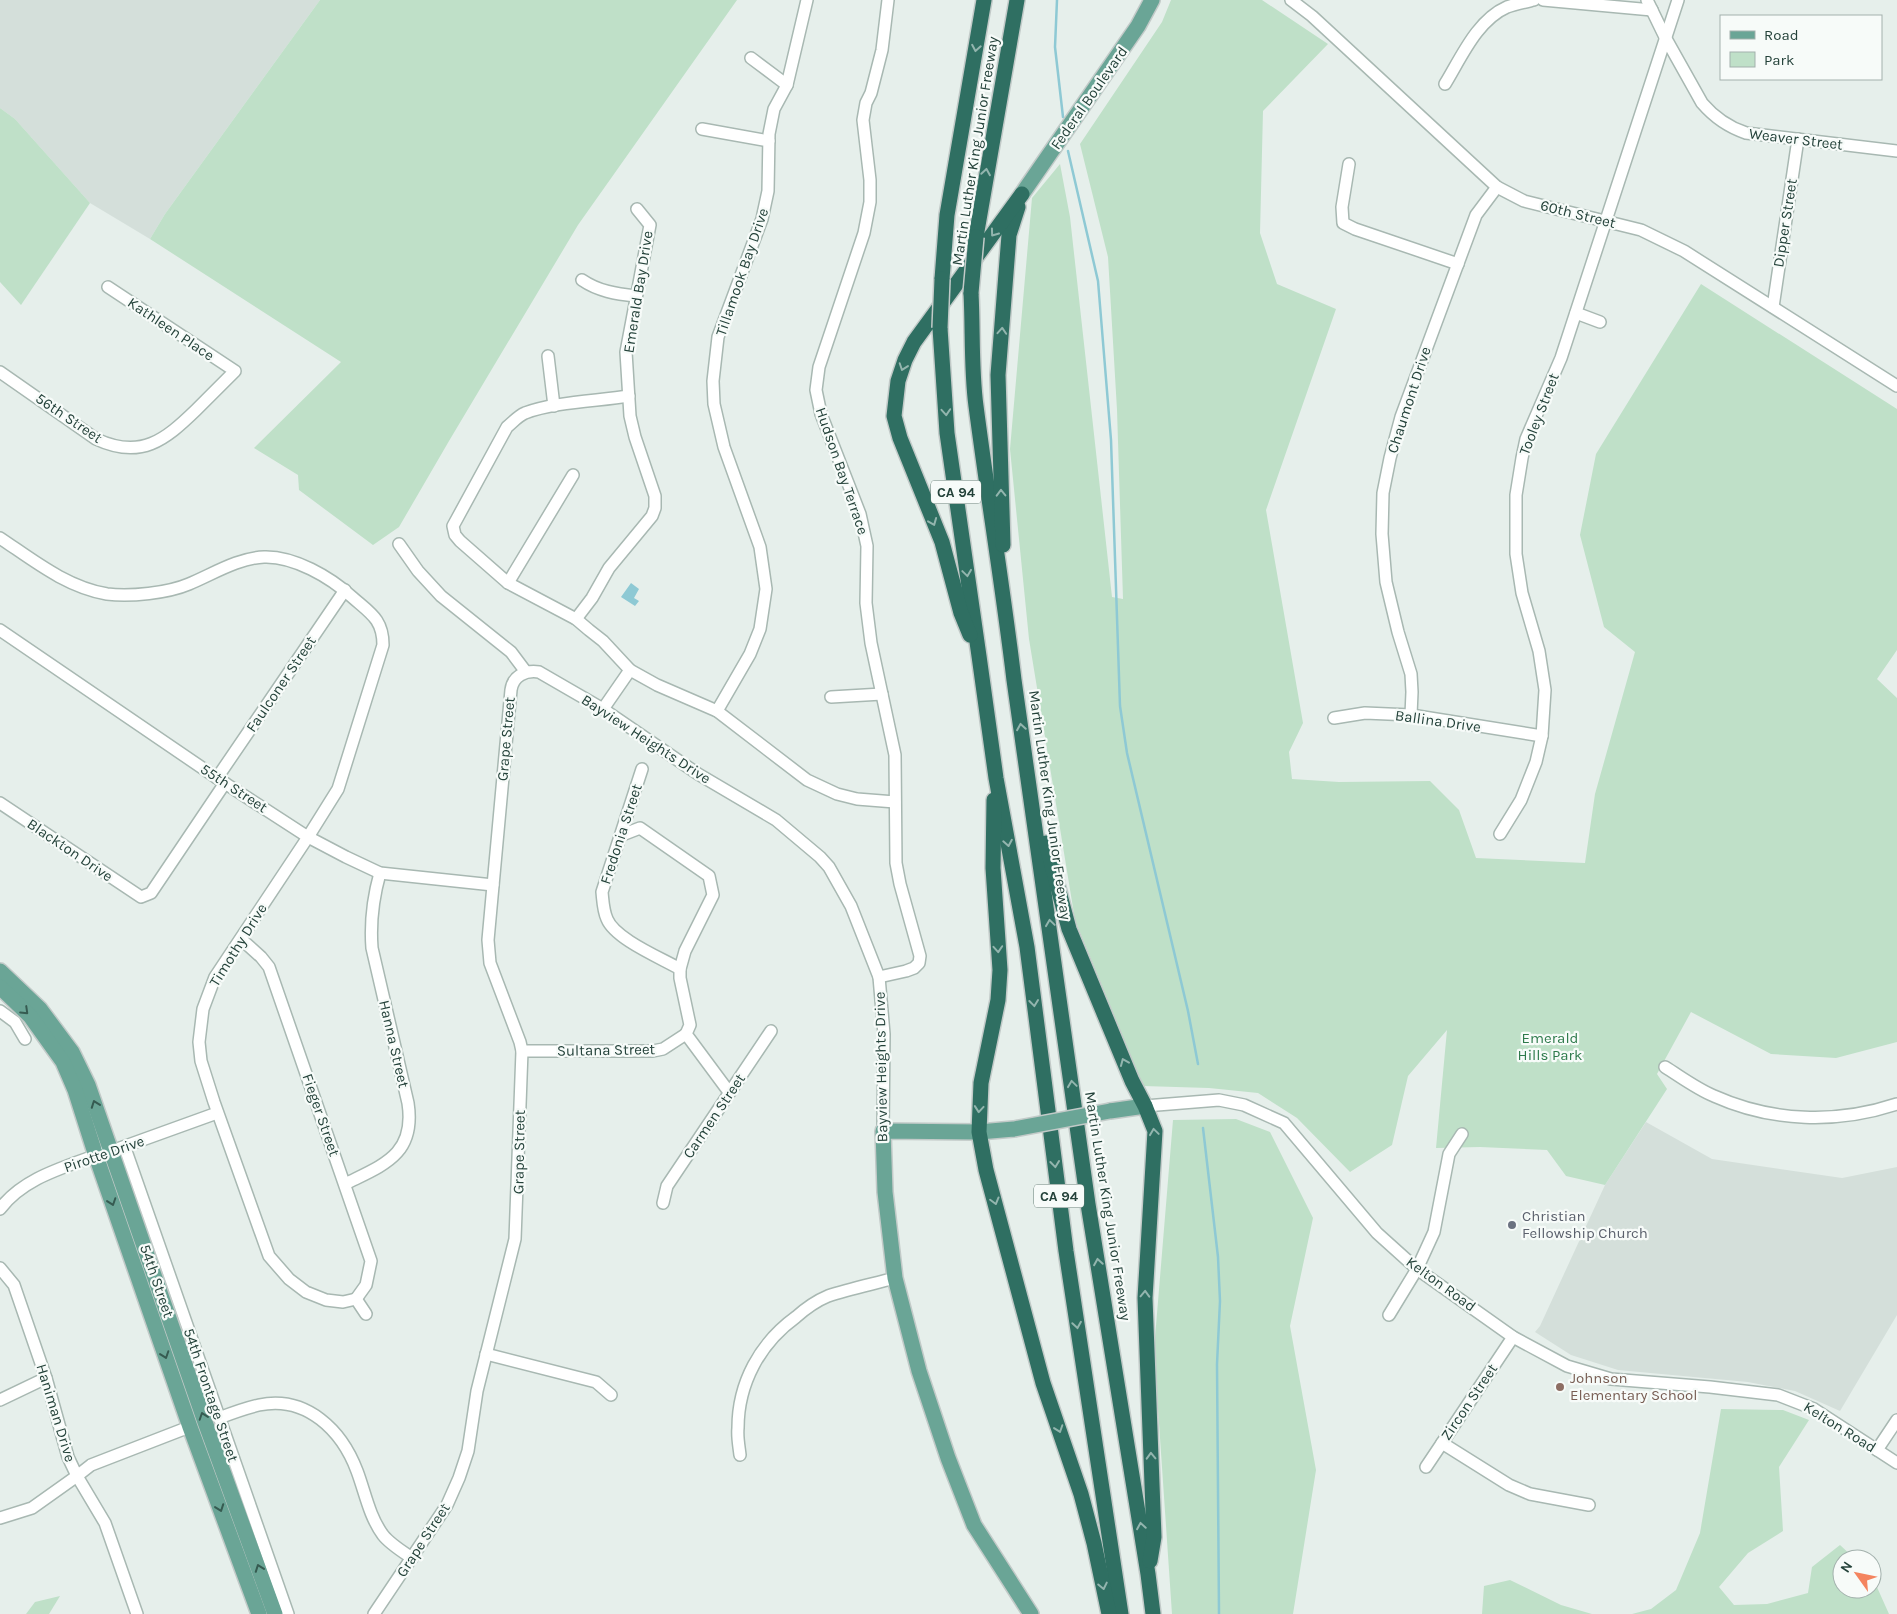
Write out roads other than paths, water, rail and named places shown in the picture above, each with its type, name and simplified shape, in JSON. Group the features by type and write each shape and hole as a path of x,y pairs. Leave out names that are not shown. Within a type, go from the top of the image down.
{"highway":[{"name":"Martin Luther King Junior Freeway","path":"984,0 947,215 940,328 947,433 996,778 1027,947 1066,1250 1121,1614"},
{"name":"Martin Luther King Junior Freeway","path":"1017,0 976,237 971,293 976,405 992,532 1004,594 1014,680 1029,775 1088,1204 1153,1614"},
{"path":"1004,594 998,375 1009,234 1022,194"},
{"path":"979,656 961,613 942,542 900,438 894,416 898,381 914,342 1022,194"},
{"path":"1029,775 1069,929 1128,1072 1156,1131 1145,1298 1154,1537 1148,1574"},
{"path":"996,778 992,824 1000,970 998,1000 981,1083 979,1132 986,1170 1044,1383 1081,1494 1094,1543 1109,1614"}],"main road":[{"name":"Federal Boulevard","path":"1022,194 1138,26 1152,0"},
{"name":"54th Street","path":"0,971 40,1009 72,1052 118,1149 205,1422 275,1614"},
{"name":"54th Street","path":"0,988 30,1016 63,1062 190,1427 259,1614"},
{"name":"Kelton Road","path":"883,1131 979,1132 1014,1129 1145,1106"},
{"name":"Bayview Heights Drive","path":"883,1131 885,1192 895,1278 919,1371 948,1458 974,1525 1031,1614"}],"street":[{"name":"Tillamook Bay Drive","path":"717,711 750,654 760,629 766,589 760,547 724,447 714,404 713,381 718,337 762,219 768,191 769,134 774,109 787,85 808,0"},
{"name":"Hudson Bay Terrace","path":"879,977 914,968 919,963 920,956 896,864 895,755 871,642 866,603 867,546 860,514 821,414 816,390 819,367 864,233 870,202 870,180 863,120 866,103 871,93 882,50 888,0"},
{"name":"60th Street","path":"1291,0 1312,16 1497,187 1524,201 1641,230 1684,251 1897,386"},
{"path":"1445,84 1479,30 1492,16 1506,7 1534,0"},
{"path":"1544,0 1650,5"},
{"name":"Tooley Street","path":"1500,834 1525,790 1536,762 1542,736 1545,690 1539,651 1526,613 1518,574 1515,534 1516,495 1526,439 1561,358 1678,0"},
{"name":"Weaver Street","path":"1650,5 1665,37 1702,103 1709,112 1731,128 1746,133 1897,152"},
{"path":"751,58 787,85"},
{"path":"702,129 770,141"},
{"name":"Dipper Street","path":"1773,307 1798,140"},
{"path":"1348,164 1342,207 1343,223 1355,230 1458,264"},
{"name":"Chaumont Drive","path":"1411,715 1411,674 1398,632 1386,582 1382,534 1383,493 1400,417 1476,215 1497,187"},
{"name":"Emerald Bay Drive","path":"576,619 592,598 610,568 652,516 655,508 655,496 630,416 626,352 650,226 637,208"},
{"path":"582,280 592,287 613,294 636,296"},
{"name":"Kathleen Place","path":"108,287 235,371"},
{"path":"1576,313 1600,322"},
{"path":"548,356 554,406"},
{"name":"56th Street","path":"0,372 96,439 113,446 130,448 148,445 172,433 235,371"},
{"path":"629,396 554,406 525,413 515,419 507,427 453,526 455,535 508,583 576,619 603,641 630,670 657,685 717,711 806,780 821,788 857,799 894,802"},
{"path":"508,583 573,475"},
{"name":"Timothy Drive","path":"0,538 58,577 85,588 107,594 139,595 187,585 242,561 264,557 280,558 316,571 345,590 377,619 383,632 383,645 338,789 215,977 206,998 199,1042 201,1061 217,1113 269,1256 289,1279 306,1292 326,1300 343,1302 356,1299"},
{"path":"398,544 418,571 441,596 512,652 526,672"},
{"name":"Faulconer Street","path":"141,898 151,893 345,590"},
{"name":"55th Street","path":"0,630 221,781 308,837 380,873 493,886"},
{"path":"604,709 630,670"},
{"name":"Bayview Heights Drive","path":"526,672 539,672 604,709 698,774 776,820 820,856 829,867 851,906 879,977 884,1034 883,1131"},
{"name":"Grape Street","path":"374,1614 447,1505 461,1473 468,1451 477,1392 516,1239 522,1051 490,963 488,940 511,690 516,678 526,672"},
{"path":"831,697 882,694"},
{"name":"Ballina Drive","path":"1334,718 1365,712 1411,715 1542,736"},
{"name":"Fredonia Street","path":"642,769 602,892 603,908 612,927 618,934 680,969"},
{"name":"Blackton Drive","path":"0,803 141,898"},
{"path":"622,835 640,828 709,876 711,880 713,895 685,951 680,969 680,978 690,1025 686,1034 729,1092"},
{"name":"Hanna Street","path":"345,1184 390,1160 406,1138 410,1120 408,1103 372,948 370,926 375,890 380,873"},
{"name":"Fieger Street","path":"241,939 269,967 371,1261 369,1277 356,1299"},
{"path":"0,1011 15,1022 25,1039"},
{"name":"Carmen Street","path":"663,1203 667,1186 771,1031"},
{"name":"Sultana Street","path":"522,1051 663,1049 686,1034"},
{"path":"1665,1067 1712,1096 1746,1109 1783,1116 1819,1118 1841,1116 1872,1112 1897,1104"},
{"name":"Kelton Road","path":"1145,1106 1219,1100 1244,1105 1284,1123 1377,1233 1417,1269 1513,1337 1567,1366 1611,1379 1710,1387 1786,1398 1814,1409 1897,1463"},
{"name":"Pirotte Drive","path":"0,1209 9,1197 32,1181 217,1113"},
{"path":"1389,1315 1417,1269 1434,1232 1449,1154 1462,1134"},
{"name":"54th Frontage Street","path":"118,1149 219,1418 288,1614"},
{"name":"Haniman Drive","path":"0,1268 14,1285 46,1378 68,1456 77,1476 105,1523 137,1614"},
{"path":"740,1455 737,1427 744,1390 754,1362 767,1344 783,1326 808,1307 827,1297 895,1278"},
{"path":"356,1299 366,1314"},
{"name":"Zircon Street","path":"1426,1467 1513,1337"},
{"path":"486,1354 596,1382 611,1395"},
{"path":"0,1400 46,1378"},
{"path":"219,1418 260,1405 270,1404 299,1408 318,1417 335,1431 345,1445 357,1470 374,1519 384,1536 412,1558"},
{"path":"1877,1450 1897,1420"},
{"path":"0,1518 32,1508 91,1465 184,1429"},
{"path":"1442,1443 1509,1485 1530,1494 1589,1505"}],"water":[{"path":"631,583 639,589 634,598 639,601 635,606 621,597"}],"waterway":[{"path":"1057,0 1055,47 1063,117"},
{"path":"1068,151 1098,281 1111,440 1120,706 1127,753 1188,1011 1198,1064"},
{"path":"1203,1128 1218,1257 1220,1301 1217,1364 1219,1614"}],"place":[{"name":"Christian Fellowship Church","path":"1512,1225"},
{"name":"Johnson Elementary School","path":"1560,1387"}],"park label":[{"name":"Emerald Hills Park","path":"1550,1046"}]}
